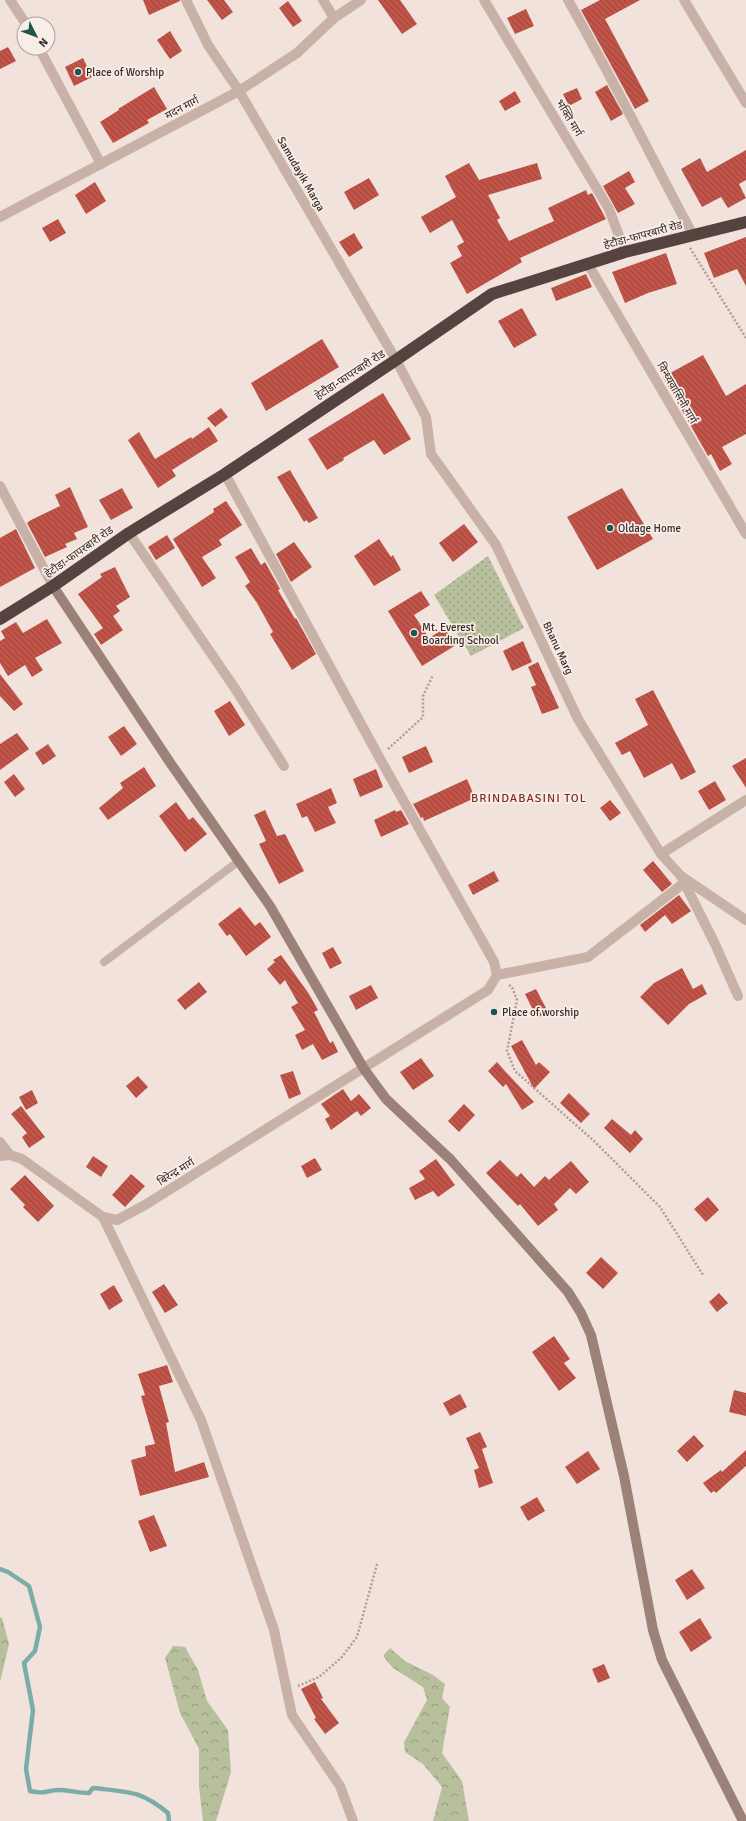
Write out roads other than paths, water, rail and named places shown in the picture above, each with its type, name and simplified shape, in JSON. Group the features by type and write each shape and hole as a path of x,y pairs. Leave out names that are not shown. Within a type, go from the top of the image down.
{"highway":[{"name":"हेटौडा-फापरबारी रोड","path":"0,619 53,586 129,533 225,474 492,294 625,252 746,222"}],"main road":[{"path":"53,586 167,758 270,906 364,1070 386,1099 451,1160 568,1292 582,1313 591,1335 624,1476 653,1630 662,1660 743,1821"}],"street":[{"path":"10,0 21,16"},
{"name":"Samudayik Marga","path":"186,0 208,46 239,91 396,360"},
{"path":"323,0 334,18"},
{"name":"मदन मार्ग","path":"0,217 239,91 297,53 334,18 361,0"},
{"name":"भक्ति मार्ग","path":"484,0 609,209 625,252"},
{"path":"568,0 605,65 688,236"},
{"path":"684,0 746,104"},
{"path":"43,56 101,164"},
{"name":"विन्ध्यवासिनी मार्ग","path":"588,264 746,534"},
{"name":"Bhanu Marg","path":"396,360 426,417 431,454 496,545 578,719 661,854 683,879"},
{"path":"225,474 379,757 494,962 497,975 588,957 683,879"},
{"path":"0,486 53,586"},
{"path":"129,533 234,687 284,766"},
{"path":"661,854 746,800"},
{"path":"683,879 746,920"},
{"path":"683,879 715,944 738,996"},
{"name":"बिरेन्द्र मार्ग","path":"102,1217 117,1220 145,1205 364,1070 488,990 497,975"},
{"path":"0,1142 5,1156 22,1158 102,1217 201,1420 274,1630 292,1715 340,1786 353,1821"}],"lane":[{"path":"104,962 239,861"}],"waterway":[{"path":"0,1569 8,1572 29,1586 40,1627 35,1651 24,1663 33,1710 26,1769 30,1791 42,1792 66,1790 89,1793 93,1788 133,1793 158,1805 168,1813 169,1821"}],"place":[{"name":"Place of Worship","path":"78,72"},
{"name":"Oldage Home","path":"610,528"},
{"name":"Mt. Everest Boarding School","path":"414,633"},
{"name":"Place of worship","path":"494,1012"}],"district":[{"name":"BRINDABASINI TOL","path":"529,798"}]}
